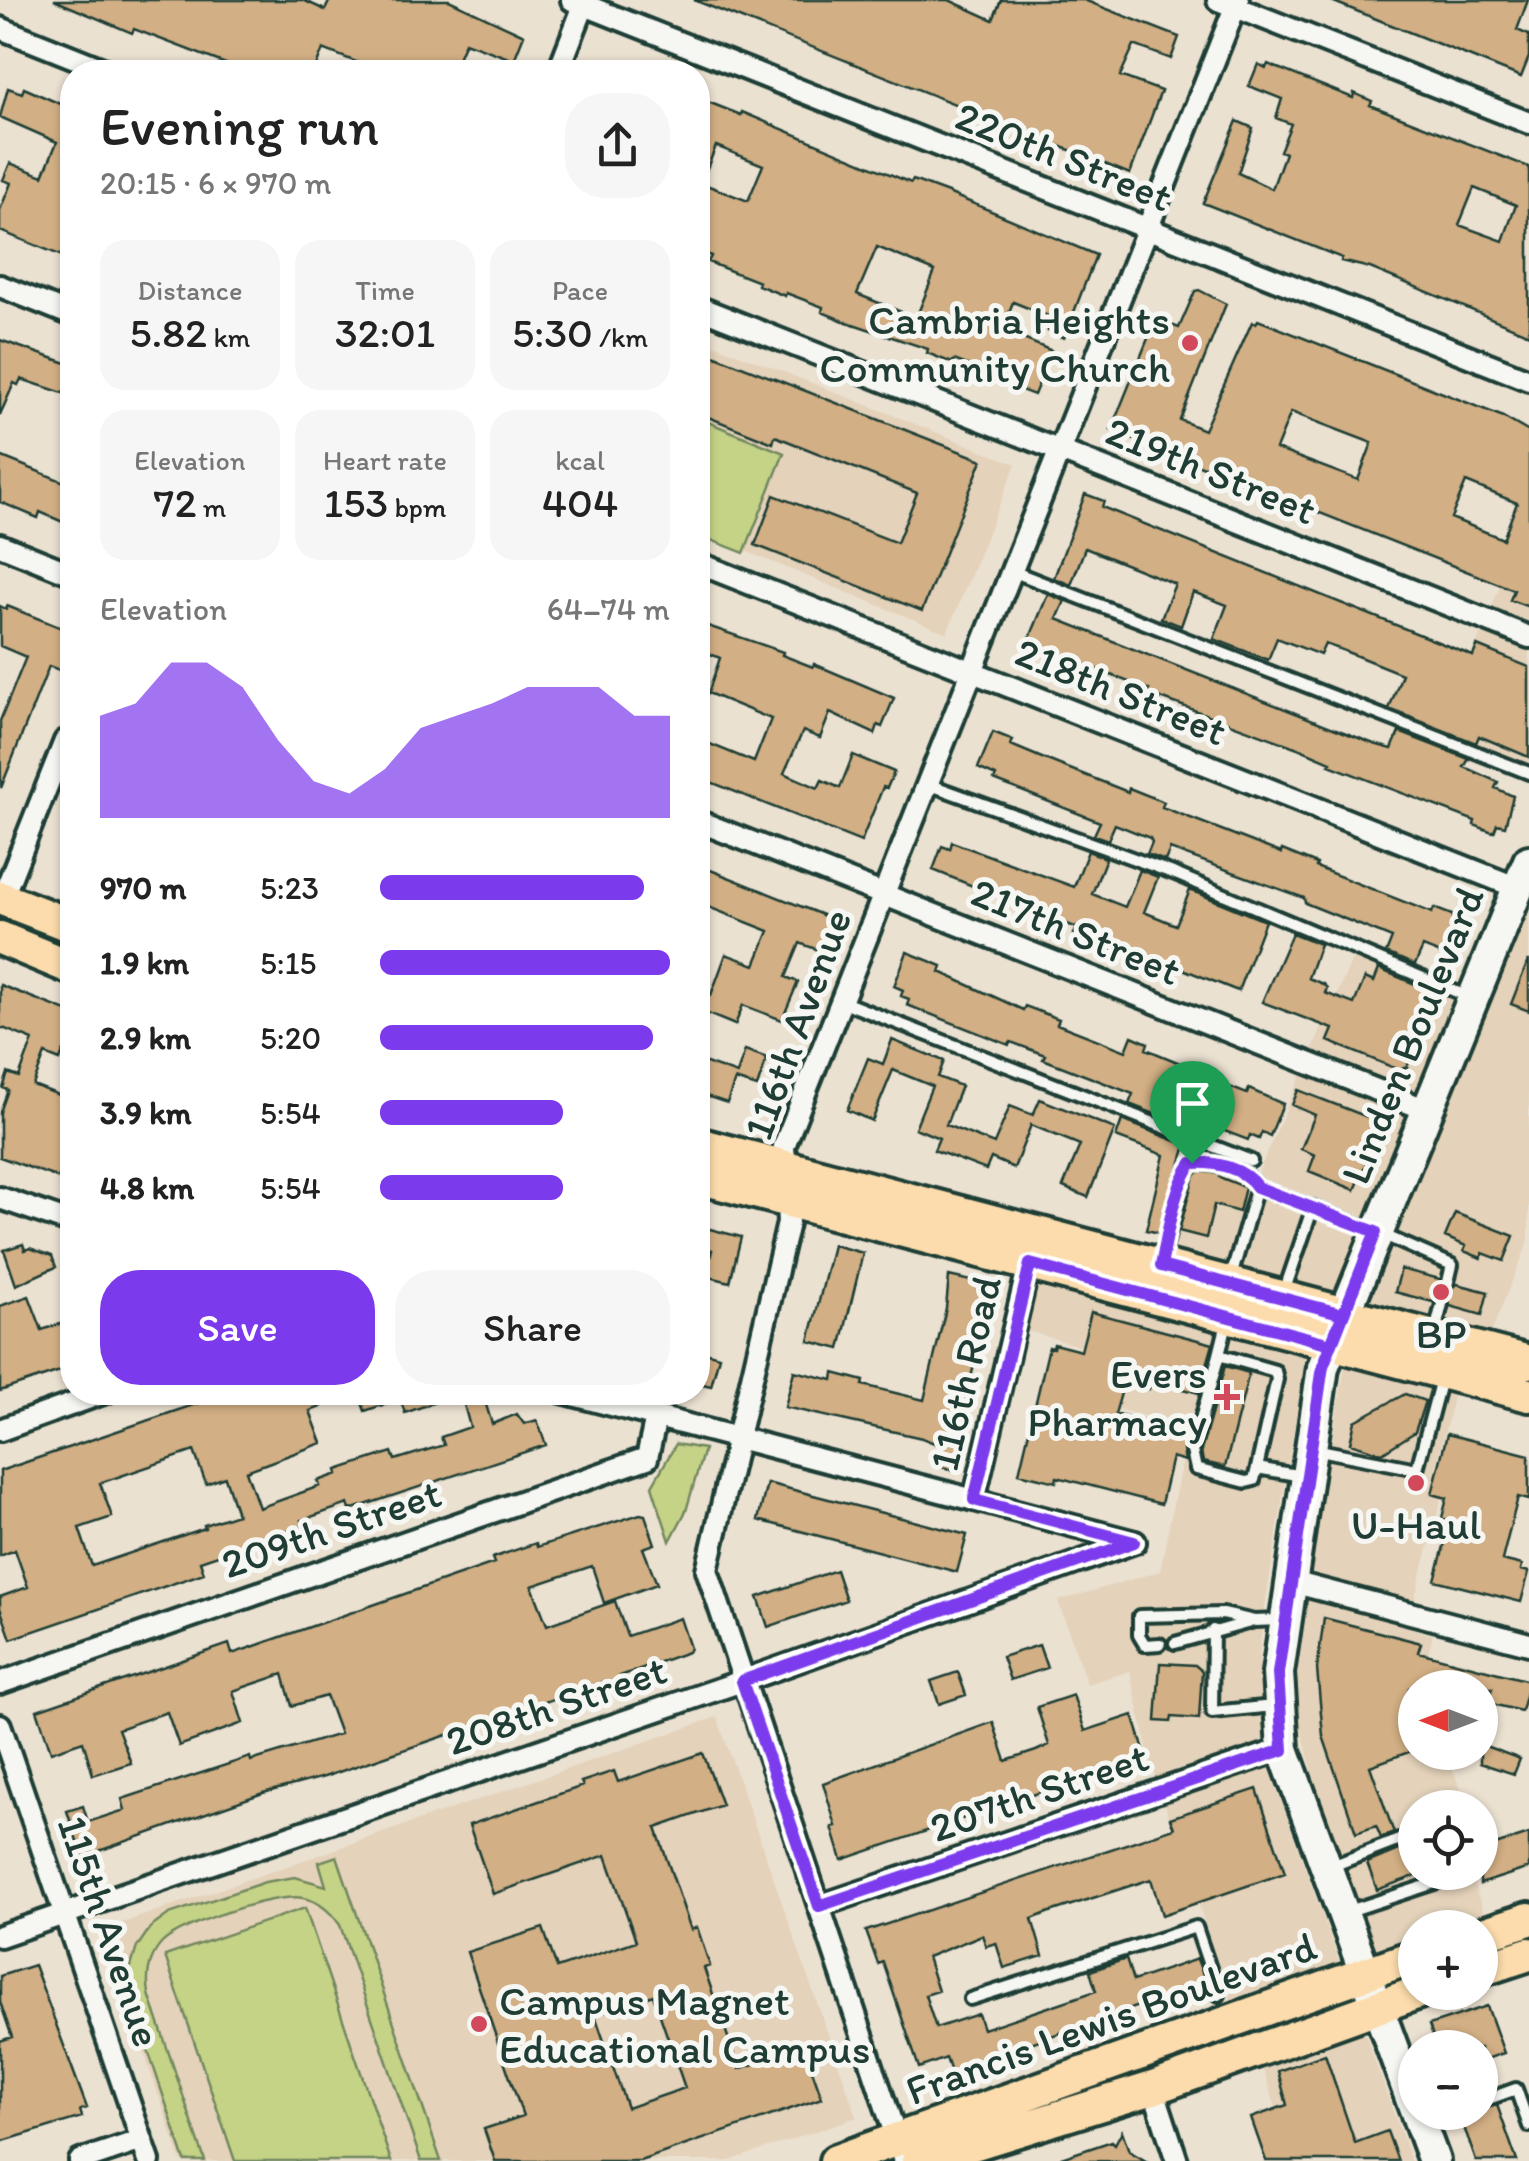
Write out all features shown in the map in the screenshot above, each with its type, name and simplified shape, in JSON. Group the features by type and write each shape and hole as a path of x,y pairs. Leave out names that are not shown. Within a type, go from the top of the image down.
{"main road":[{"name":"Linden Boulevard","path":"1398,2066 1283,1750 1278,1673 1323,1366 1523,875"},
{"path":"1,899 60,921"},
{"path":"0,938 60,963"},
{"path":"710,1149 786,1184 1030,1264 1228,1317 1434,1338 1529,1362"},
{"path":"710,1178 786,1184 1229,1283 1282,1298 1337,1329 1442,1373 1529,1395"},
{"path":"1498,1930 1529,1920"},
{"path":"1498,1964 1529,1954"},
{"name":"Francis Lewis Boulevard","path":"906,2154 1398,1962"},
{"name":"Francis Lewis Boulevard","path":"836,2161 906,2154 1152,2088 1398,2000"},
{"name":"Linden Boulevard","path":"1421,2130 1434,2161"}],"street":[{"path":"562,60 581,2"},
{"name":"220th Street","path":"581,2 1529,380"},
{"path":"1231,2 1529,123"},
{"name":"116th Avenue","path":"906,2154 707,1570 788,1223 784,1146 1148,229 1231,2"},
{"path":"0,28 80,60"},
{"path":"0,286 60,310"},
{"name":"219th Street","path":"710,312 1529,636"},
{"path":"0,545 60,569"},
{"name":"218th Street","path":"710,569 972,672 1523,875"},
{"path":"1,899 60,753"},
{"name":"217th Street","path":"710,826 1427,1110"},
{"path":"0,1198 60,1219"},
{"name":"116th Road","path":"974,1500 1030,1264"},
{"path":"0,1430 70,1405"},
{"path":"611,1405 974,1500"},
{"name":"209th Street","path":"0,1684 646,1458 656,1417"},
{"name":"208th Street","path":"0,1936 1134,1542 974,1500"},
{"path":"1292,1582 1529,1644"},
{"name":"115th Avenue","path":"0,1725 149,2161"},
{"name":"207th Street","path":"819,1906 1283,1750"},
{"path":"1152,2088 1177,2161"},
{"path":"80,2161 142,2140"}],"lane":[{"path":"1012,571 1529,773"},
{"path":"928,784 1173,873 1472,999"},
{"path":"841,1001 1251,1161"},
{"path":"1161,1266 1186,1172 1192,1163 1214,1163 1251,1178 1257,1187 1313,1206 1452,1266 1448,1282"},
{"path":"1229,1283 1257,1187"},
{"path":"1282,1298 1313,1206"},
{"path":"1434,1338 1442,1304"},
{"path":"1218,1355 1271,1369 1277,1375 1254,1480 1246,1482 1196,1469 1193,1464 1192,1452 1228,1317"},
{"path":"1257,1468 1310,1463 1417,1469 1442,1373"},
{"path":"1160,1644 1145,1645 1138,1634 1138,1616 1223,1614 1254,1621"},
{"path":"1175,1643 1254,1621 1286,1620"},
{"path":"1213,1630 1212,1712 1280,1705"},
{"path":"1327,1868 1398,1841"},
{"path":"1343,1913 1409,1890"},
{"path":"970,1999 1196,1927 1219,1995"},
{"path":"1498,2096 1516,2089 1529,2126"}],"shaded area":[{"path":"710,343 1016,464 947,633 745,551 710,453"},
{"path":"1529,515 1529,771 1439,736"},
{"path":"1529,891 1529,1240 1487,1342 1359,1307"},
{"path":"1356,951 1468,999 1337,1304 1159,1260 1193,1145 1258,1173"},
{"path":"1030,1281 1306,1354 1263,1619 1259,1657 1261,1702 1276,1787 1411,2161 1294,2161 1265,2075 1235,2013 1151,1763 1130,1671 1087,1684 1058,1601 1160,1571 1192,1429 1088,1401 1093,1350 1017,1328"},
{"path":"1346,1361 1454,1393 1430,1493 1442,1497 1407,1627 1433,1635 1423,1670 1398,1670 1398,1770 1453,1770 1461,1790 1398,1790 1398,1890 1476,1890 1483,1910 1398,1910 1398,1952 1378,1958 1315,1781 1302,1732 1296,1688 1297,1649"},
{"name":"Campus Magnet Educational Campus","path":"717,1717 857,2117 729,2161 181,2161 102,1930"}],"green space":[{"path":"710,423 784,453 744,553 710,540"},
{"path":"676,1444 704,1449 686,1511 670,1541 652,1486"},
{"path":"337,1856 441,2161 421,2161 340,1925 319,1904 291,1897 252,1905 188,1927 162,1943 151,1960 149,1994 205,2161 185,2161 131,1999 130,1970 137,1947 150,1928 169,1914 265,1882 295,1877 326,1886 319,1862"},
{"path":"305,1908 391,2161 235,2161 165,1956"}],"building":[{"path":"54,0 303,0 325,10 330,0 449,0 524,35 514,60 465,42 457,60 351,60 323,49 319,60 215,60 134,29 132,33"},
{"path":"694,0 949,0 993,20 1001,0 1084,0 1179,37 1171,59 1134,45 1120,76 1161,91 1130,174"},
{"path":"1329,0 1528,0 1517,30 1529,35 1529,57 1521,77"},
{"path":"1258,64 1266,68 1268,64 1353,98 1354,93 1372,101 1370,105 1529,167 1529,334 1203,203 1237,121 1253,128 1238,173 1272,189 1291,124 1276,118 1282,99 1249,86","holes":["1474,188 1516,205 1503,241 1459,225"]},
{"path":"8,88 22,93 24,88 60,104 60,255 0,231 0,210 11,183 3,180 10,163 43,176 57,142 0,117"},
{"path":"710,103 741,115 742,112 911,183 913,180 948,193 1096,255 1064,338 1048,331 1053,318 1013,302 1002,330 1052,351 1034,395 997,381 999,377 954,360 952,363 927,353 928,349 844,321 822,312 823,307 758,285 759,282 710,263 710,186 748,201 763,165 716,146 710,161","holes":["877,247 935,271 916,318 857,294"]},
{"path":"1195,291 1226,304 1180,420 1204,430 1252,322 1256,324 1258,320 1501,416 1529,432 1529,607 1510,600 1514,590 1111,430 1153,326 1161,329 1163,322 1179,328","holes":["1291,412 1372,443 1358,480 1276,449","1466,482 1517,503 1503,539 1451,518"]},
{"path":"0,340 60,361 60,392 21,379 18,385 14,383 0,415"},
{"path":"710,354 982,460 922,611 755,545 774,495 897,543 917,493 775,436 773,443 710,418"},
{"path":"0,456 60,480 60,521 40,512 38,518 0,502"},
{"path":"1085,494 1104,501 1102,507 1473,656 1477,646 1529,667 1529,757 1479,736 1476,743 1389,709 1402,674 1342,650 1325,644 1320,655 1277,638 1268,660 1214,639 1227,605 1193,592 1181,626 1161,618 1175,584 1085,548 1071,585 1054,578"},
{"path":"1048,594 1065,601 1057,619 1374,744 1392,749 1399,732 1469,759 1464,767 1498,782 1495,788 1513,796 1505,826 1497,824 1494,832 1474,825 1475,821 1329,765 1331,762 1298,748 1027,645"},
{"path":"0,606 60,627 60,670 49,666 1,788 0,721 26,657 0,646"},
{"path":"710,627 894,698 875,734 830,713 820,738 803,731 784,773 818,788 822,780 840,788 853,755 894,772 887,788 883,787 861,842 710,782 710,744 754,762 771,719 710,694 720,658 710,654"},
{"path":"993,732 1013,740 1011,745 1042,758 1164,802 1162,807 1281,853 1282,850 1432,913 1434,908 1452,915 1466,948 1456,944 1448,957 1423,947 1415,965 1386,953 1392,938 1305,903 1304,898 1170,849 1165,861 1147,854 1150,838 1115,824 1108,840 1094,835 1100,822 994,780 996,776 978,768"},
{"path":"952,842 1074,887 1088,851 1106,858 1092,894 1125,907 1140,870 1158,877 1144,912 1176,925 1190,890 1265,921 1238,991 1115,942 1112,949 1074,934 1077,928 933,870 942,846 950,849"},
{"path":"710,870 830,918 818,950 800,943 786,977 798,982 782,1020 743,1005 735,1025 710,1015 710,995 726,954 755,965 769,931 710,908"},
{"path":"1292,933 1320,944 1308,978 1323,984 1327,988 1325,993 1354,1004 1365,978 1374,982 1379,969 1437,993 1407,1067 1399,1070 1328,1041 1333,1029 1262,1002"},
{"path":"907,952 942,966 940,972 1023,1010 1025,1006 1059,1019 1057,1024 1126,1051 1132,1036 1148,1043 1146,1049 1196,1074 1247,1094 1249,1089 1283,1104 1270,1136 1262,1132 1259,1139 1250,1135 1248,1140 1193,1119 1191,1128 1129,1104 1133,1094 1043,1059 1045,1055 907,1005 909,999 901,996 903,990 894,986"},
{"path":"1529,961 1529,1011 1511,1004"},
{"path":"0,985 60,1008 60,1060 45,1054 33,1085 60,1095 60,1179 0,1157 0,1112 8,1090 3,1088 8,1073 19,1077 33,1040 0,1027"},
{"path":"892,1040 944,1061 938,1077 961,1086 946,1125 994,1144 1010,1106 1033,1115 1040,1099 1115,1129 1088,1197 1063,1187 1080,1145 1031,1125 1014,1168 991,1158 986,1170 934,1150 939,1138 915,1128 932,1086 893,1070 872,1121 847,1110 868,1058 883,1064"},
{"path":"745,1050 767,1058 757,1087 735,1080 727,1103 710,1097 710,1064 737,1074"},
{"path":"1298,1090 1383,1123 1355,1190 1309,1171 1315,1155 1301,1149 1315,1115 1292,1105"},
{"path":"1122,1120 1186,1145 1160,1233 1146,1230 1164,1155 1116,1137"},
{"path":"1200,1171 1220,1174 1219,1177 1245,1187 1239,1212 1214,1205 1206,1238 1179,1231 1194,1176"},
{"path":"1455,1213 1514,1236 1504,1261 1483,1253 1481,1258 1445,1237"},
{"path":"710,1229 741,1237 730,1282 710,1277"},
{"path":"23,1244 25,1250 30,1248 52,1256 56,1267 16,1285 4,1250"},
{"path":"833,1245 863,1253 840,1349 809,1341"},
{"name":"BP","path":"1401,1269 1440,1279 1445,1290 1457,1284 1488,1292 1482,1315 1450,1306 1445,1296 1433,1302 1395,1292"},
{"path":"949,1276 993,1286 963,1411 970,1413 953,1470 938,1466 942,1446 922,1438 785,1407 794,1371 833,1380 834,1373 864,1381 863,1385 924,1400 946,1308"},
{"path":"29,1296 42,1330 60,1324 60,1371 0,1391 0,1306"},
{"path":"1091,1312 1213,1344 1199,1393 1152,1381 1149,1389 1124,1383 1115,1414 1188,1433 1183,1450 1185,1461 1172,1457 1161,1504 1057,1477 1056,1482 1019,1473 1049,1347 1054,1344 1081,1351"},
{"path":"710,1353 719,1356 710,1386"},
{"path":"1225,1366 1249,1373 1225,1467 1203,1462 1201,1451"},
{"path":"1405,1394 1425,1401 1415,1432 1382,1453 1350,1443 1355,1421"},
{"path":"193,1405 320,1405 310,1411 322,1443 246,1471 259,1508 320,1486 318,1481 338,1474 337,1470 392,1452 395,1460 444,1445 441,1437 470,1427 464,1405 486,1405 492,1424 517,1414 524,1424 537,1420 546,1445 350,1510 348,1504 302,1520 304,1526 200,1561 204,1573 11,1639 0,1597 28,1587 15,1550 0,1556 0,1471","holes":["194,1451 206,1484 225,1477 237,1514 92,1566 79,1528 112,1517 100,1483"]},
{"path":"402,1405 427,1405 405,1413"},
{"path":"1447,1434 1529,1455 1529,1500 1518,1497 1502,1560 1522,1565 1521,1570 1529,1572 1521,1602 1435,1580 1451,1520 1442,1518 1447,1498 1432,1494"},
{"path":"767,1483 967,1535 957,1572 758,1520"},
{"path":"645,1515 655,1544 643,1548 657,1584 604,1603 592,1566 532,1586 547,1625 615,1601 627,1636 680,1618 688,1652 620,1676 622,1681 605,1687 603,1682 324,1777 263,1793 82,1857 67,1811 83,1806 88,1822 125,1810 122,1799 250,1757 251,1761 340,1734 326,1696 292,1706 283,1674 233,1691 243,1723 179,1746 167,1712 118,1729 131,1763 93,1775 83,1741 51,1752 37,1710 229,1644 232,1654 494,1563 492,1558"},
{"path":"836,1570 846,1600 768,1627 758,1597"},
{"path":"1324,1618 1421,1643 1418,1652 1487,1670 1398,1670 1398,1756 1370,1766 1394,1833 1381,1838 1376,1826 1356,1833 1323,1736 1317,1669"},
{"path":"1039,1645 1047,1668 1010,1680 1002,1657"},
{"path":"1160,1663 1195,1665 1202,1671 1199,1719 1172,1717 1171,1722 1156,1721"},
{"path":"958,1672 966,1695 939,1704 931,1681"},
{"path":"1498,1673 1529,1681 1521,1711 1498,1705"},
{"path":"1073,1695 1085,1731 1133,1715 1146,1756 842,1860 823,1783 993,1722 1006,1761 1036,1751 1049,1745 1037,1707"},
{"path":"1498,1751 1520,1759 1514,1774 1498,1769"},
{"path":"703,1753 722,1805 656,1828 691,1930 697,1927 710,1966 704,1968 739,2069 804,2047 822,2098 640,2161 495,2161 484,2129 523,2116 467,1952 543,1928 557,1968 636,1941 606,1855 493,1894 469,1825 583,1786 581,1782 614,1771 618,1782","holes":["653,1995 685,2088 627,2108 595,2015"]},
{"path":"1257,1789 1285,1873 1162,1915 1151,1879 1047,1913 1032,1919 1043,1956 1004,1968 996,1943 986,1946 982,1935 927,1957 938,1991 925,1995 936,2028 978,2014 983,2029 1096,1991 1090,1971 1126,1959 1133,1981 1197,1959 1208,1988 1143,2011 1141,2005 1016,2048 1017,2053 952,2075 946,2058 919,2068 883,1962 878,1964 866,1931 1174,1828 1170,1818"},
{"path":"1529,1834 1529,1868 1498,1878 1498,1844"},
{"path":"1398,1850 1398,1882 1377,1890 1367,1863"},
{"path":"34,1965 87,2108 80,2110 82,2117 0,2142 0,2041 12,2037 0,2002 0,1976"},
{"path":"1475,2010 1488,2010 1496,2030 1431,2030 1429,2025"},
{"path":"1325,2054 1355,2143 1387,2131 1398,2161 1266,2161 1251,2118 1287,2105 1278,2071"},
{"path":"1498,2108 1517,2161 1476,2161 1465,2130 1498,2130"},
{"path":"1122,2131 1129,2151 1146,2161 1062,2161 1061,2158 1112,2141 1115,2144"}],"place":[{"name":"Cambria Heights Community Church","path":"1190,343"},
{"name":"BP","path":"1441,1292"},
{"name":"Evers Pharmacy","path":"1227,1397"},
{"name":"U-Haul","path":"1416,1483"},
{"name":"Campus Magnet Educational Campus","path":"479,2024"}],"route":[{"path":"1192,1163 1214,1163 1233,1170 1251,1178 1257,1187 1376,1232 1323,1366 1278,1673 1283,1750 819,1906 742,1681 1134,1542 974,1500 1030,1264 1331,1344 1343,1314 1161,1266 1174,1210 1192,1163"}]}
